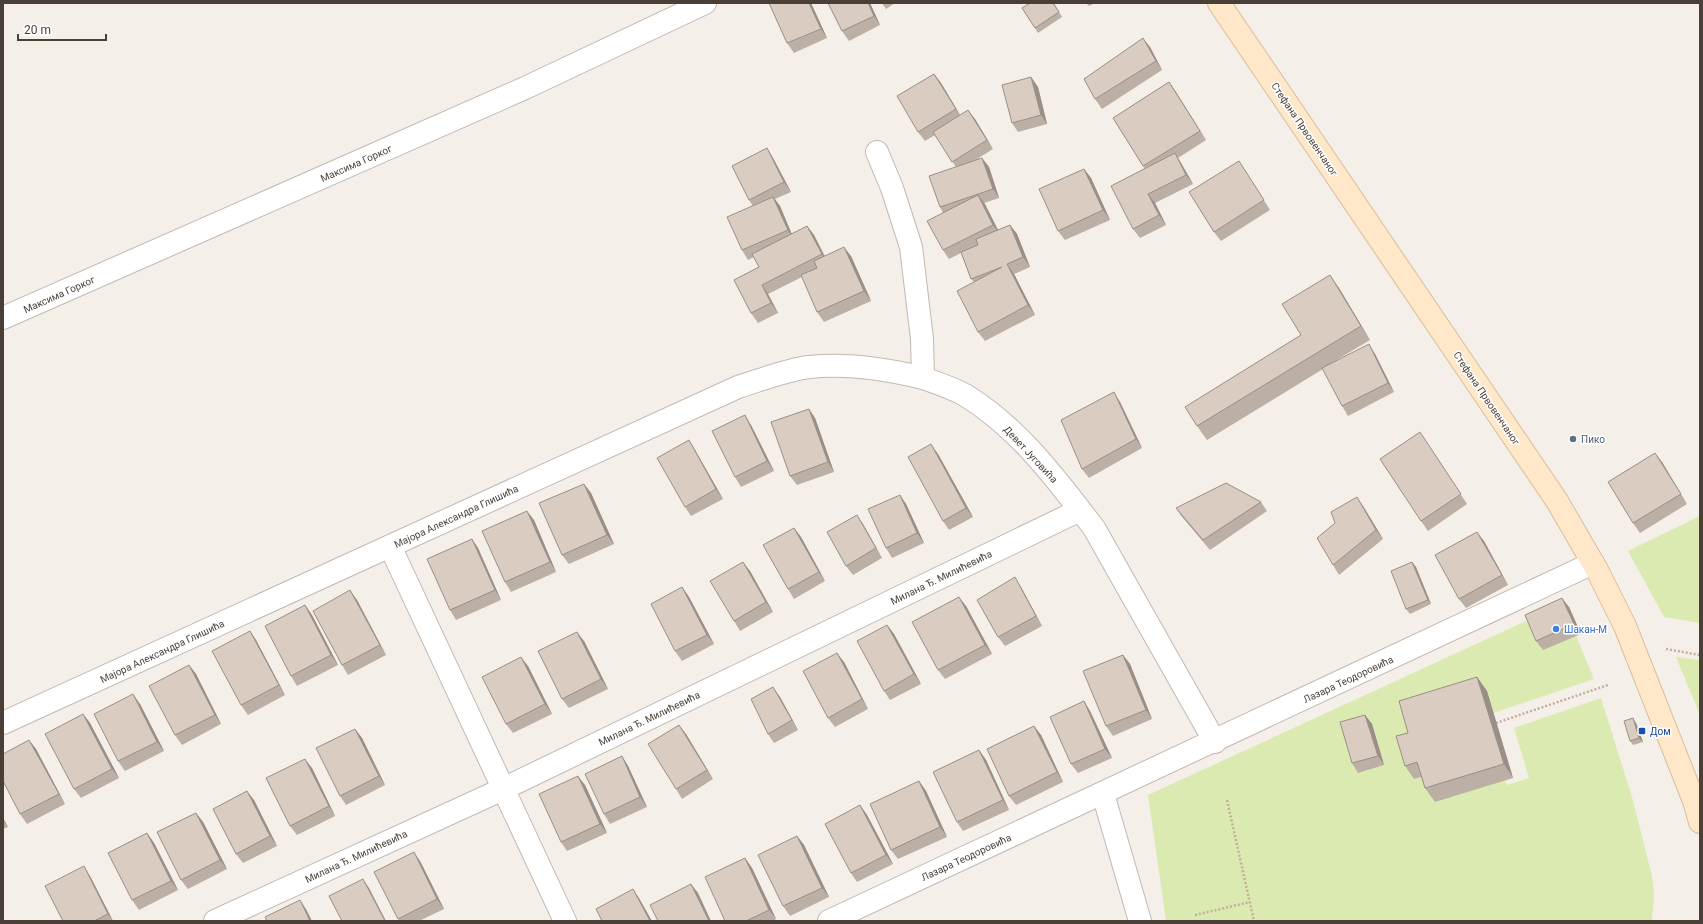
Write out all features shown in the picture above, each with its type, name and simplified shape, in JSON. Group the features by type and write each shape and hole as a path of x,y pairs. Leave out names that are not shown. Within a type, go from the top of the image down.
{"street":[{"name":"Максима Горког","path":"3,318 525,88 705,3"},
{"name":"Стефана Првовенчаног","path":"1219,3 1557,501 1593,563 1624,626 1694,801 1700,822"},
{"path":"877,152 892,188 911,247 922,339 923,378"},
{"name":"Мајора Александра Глишића","path":"3,723 738,387 782,373 809,368 840,367 902,373 923,378"},
{"name":"Девет Југовића","path":"923,378 946,386 964,395 989,412 1019,437 1050,472 1094,528 1215,742"},
{"name":"Милана Ђ. Милићевића","path":"215,921 503,789 1080,510"},
{"path":"390,546 565,921"},
{"name":"Лазара Теодоровића","path":"829,921 1215,742 1593,563"},
{"path":"1103,794 1140,921"}],"path":[{"path":"1666,649 1700,655"},
{"path":"1496,723 1608,685"},
{"path":"1227,800 1254,921"},
{"path":"1195,915 1250,902"}],"green space":[{"path":"1700,516 1700,623 1664,617 1628,551"},
{"path":"1563,604 1594,679 1494,713 1487,691 1415,779 1426,775 1505,780 1507,785 1529,778 1514,728 1601,698 1632,797 1652,876 1654,895 1652,921 1166,921 1148,795"},
{"path":"1676,657 1700,660 1700,715"}],"building":[{"path":"769,3 809,3 821,29 787,43"},
{"path":"828,3 868,3 874,16 842,31"},
{"path":"1030,3 1053,3 1059,12 1035,28 1022,8"},
{"path":"1143,38 1156,61 1095,99 1084,79"},
{"path":"934,74 956,109 918,132 897,96"},
{"path":"1031,77 1041,115 1012,123 1002,85"},
{"path":"1169,82 1200,131 1143,166 1113,118"},
{"path":"968,110 987,140 952,162 933,132"},
{"path":"767,148 784,182 749,200 732,166"},
{"path":"1175,153 1186,175 1148,194 1159,215 1133,229 1111,186"},
{"path":"982,158 993,189 940,207 929,176"},
{"path":"1239,161 1264,200 1214,232 1189,192"},
{"path":"1084,169 1103,210 1058,231 1039,189"},
{"path":"978,195 993,225 943,250 927,221"},
{"path":"773,197 788,230 742,250 727,217"},
{"path":"1010,225 1023,257 1007,264 1028,305 978,332 957,291 1002,267 971,279 961,252 978,245 976,239"},
{"path":"807,226 822,254 762,285 771,303 751,313 734,280 759,267 752,254"},
{"path":"844,247 864,291 817,312 801,275 817,268 814,261"},
{"path":"1330,275 1361,326 1197,426 1185,407 1301,335 1282,304"},
{"path":"1369,344 1388,383 1342,406 1322,368"},
{"path":"1114,392 1136,439 1082,469 1061,420"},
{"path":"809,409 828,462 790,476 771,422"},
{"path":"745,415 767,461 735,477 712,431"},
{"path":"1420,432 1461,494 1421,521 1380,459"},
{"path":"689,440 716,489 685,507 657,458"},
{"path":"931,444 966,508 943,521 908,457"},
{"path":"1655,453 1681,494 1633,523 1608,482"},
{"path":"1226,483 1261,502 1203,540 1176,508"},
{"path":"584,484 607,535 562,555 539,503"},
{"path":"900,495 917,533 886,548 868,509"},
{"path":"1357,497 1376,530 1333,565 1317,538 1335,523 1331,512"},
{"path":"527,511 550,562 505,582 482,531"},
{"path":"857,515 876,548 846,566 827,532"},
{"path":"794,528 819,572 788,589 763,545"},
{"path":"1477,532 1502,575 1459,599 1435,555"},
{"path":"472,539 495,590 450,610 427,559"},
{"path":"743,562 766,602 734,621 710,581"},
{"path":"1412,562 1428,600 1406,609 1391,571"},
{"path":"1015,577 1036,616 998,637 977,600"},
{"path":"682,587 707,635 675,651 651,604"},
{"path":"350,590 380,645 342,665 313,611"},
{"path":"959,597 985,645 938,670 912,622"},
{"path":"1562,598 1574,624 1536,641 1525,615"},
{"path":"305,605 331,655 291,676 265,626"},
{"path":"887,625 914,674 884,691 857,641"},
{"path":"250,631 279,685 241,705 212,651"},
{"path":"577,632 601,679 562,699 538,651"},
{"path":"837,653 862,699 828,718 803,671"},
{"path":"1123,655 1146,710 1106,726 1083,671"},
{"path":"521,657 545,704 506,724 482,677"},
{"path":"189,665 215,715 175,735 149,686"},
{"path":"1477,677 1504,764 1425,788 1417,762 1405,766 1396,736 1408,733 1399,701"},
{"path":"773,687 792,720 768,734 751,699"},
{"path":"133,694 157,742 118,761 94,714"},
{"path":"1084,701 1105,749 1071,764 1050,717"},
{"path":"83,714 112,769 74,789 45,734"},
{"path":"1365,715 1378,756 1352,763 1340,722"},
{"path":"1633,718 1639,738 1630,741 1624,721"},
{"path":"679,725 707,770 676,789 648,744"},
{"path":"1034,726 1057,772 1009,796 987,749"},
{"path":"355,729 379,776 340,796 316,748"},
{"path":"29,740 59,794 20,814 3,781 3,754"},
{"path":"979,750 1003,800 957,822 933,772"},
{"path":"622,756 640,797 604,814 585,774"},
{"path":"305,759 329,806 290,826 266,778"},
{"path":"578,776 600,824 561,842 539,794"},
{"path":"919,781 940,827 891,850 870,804"},
{"path":"247,791 270,836 236,854 213,809"},
{"path":"860,805 886,855 851,873 825,824"},
{"path":"196,813 220,860 181,880 157,832"},
{"path":"147,833 171,881 132,900 108,853"},
{"path":"797,836 822,888 783,906 758,855"},
{"path":"414,852 437,899 398,919 374,872"},
{"path":"745,858 769,910 746,921 725,921 705,877"},
{"path":"84,866 108,914 94,921 63,921 45,886"},
{"path":"363,879 385,921 342,921 329,896"},
{"path":"691,884 709,921 658,921 650,905"},
{"path":"633,889 650,921 602,921 596,909"},
{"path":"300,900 310,921 267,921 265,917"}],"place":[{"name":"Пико","path":"1573,439"},
{"name":"Шакан-М","path":"1556,629"},
{"name":"Дом","path":"1642,731"}]}
